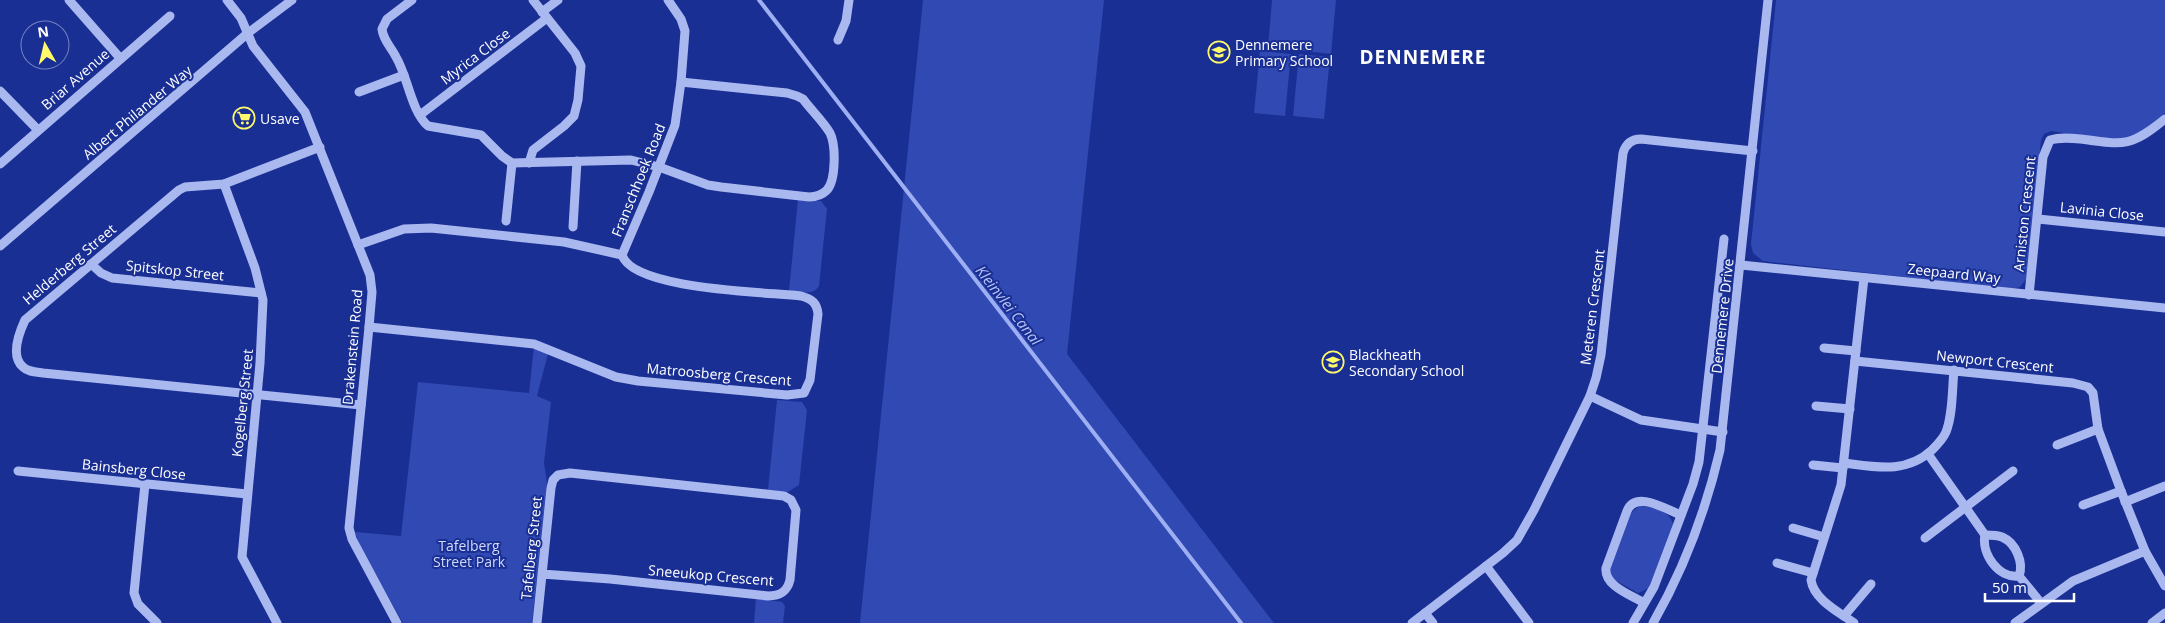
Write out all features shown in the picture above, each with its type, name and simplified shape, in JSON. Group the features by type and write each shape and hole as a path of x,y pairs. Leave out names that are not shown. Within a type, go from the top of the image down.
{"street":[{"path":"69,0 120,58"},
{"name":"Drakenstein Road","path":"227,0 241,18 253,46 302,106 320,147 371,283 369,327 349,528 352,539 396,623"},
{"name":"Albert Philander Way","path":"0,246 248,33 292,0"},
{"path":"412,0 387,19 382,29 386,41 404,75 420,115 426,124 431,127 481,135 502,156 512,162 631,160 659,167 708,184 808,197 824,193 831,180 834,148 832,138 803,99 797,96 681,82"},
{"path":"529,163 533,150 571,119 576,111 581,62 534,0"},
{"name":"Myrica Close","path":"420,115 545,15 558,0"},
{"name":"Franschhoek Road","path":"358,245 397,231 411,228 431,228 564,242 622,256 675,125 685,31 681,19 668,0"},
{"path":"838,40 846,21 849,0"},
{"name":"Dennemere Drive","path":"1653,623 1678,574 1697,528 1714,477 1723,432 1768,0"},
{"name":"Briar Avenue","path":"0,164 170,16"},
{"path":"359,92 404,75"},
{"path":"0,91 38,130"},
{"name":"Arniston Crescent","path":"2029,295 2044,150 2050,140 2066,138 2124,143 2143,137 2165,119"},
{"name":"Meteren Crescent","path":"1412,623 1510,547 1522,532 1590,396 1601,355 1623,153 1626,145 1632,140 1641,138 1752,151"},
{"name":"Helderberg Street","path":"320,147 224,184 181,188 25,320 18,340 16,354 23,367 43,373 361,405"},
{"path":"573,227 577,161"},
{"path":"506,221 512,162"},
{"name":"Kogelberg Street","path":"224,184 255,268 264,300 242,557 277,623"},
{"name":"Lavinia Close","path":"2038,219 2165,231"},
{"name":"Dennemere Drive","path":"1632,623 1654,587 1698,468 1704,430 1724,239"},
{"name":"Matroosberg Crescent","path":"369,327 534,344 616,377 638,381 787,395 800,395 807,389 810,380 818,314 818,308 813,300 802,296 665,281 631,268 623,261 622,256"},
{"name":"Spitskop Street","path":"91,264 101,273 112,278 261,293"},
{"name":"Zeepaard Way","path":"1741,265 2165,308"},
{"path":"1854,623 1820,598 1812,584 1813,572 1838,496 1844,465 1864,278"},
{"name":"Newport Crescent","path":"1824,348 1855,356 1954,370 2081,384 2088,387 2092,393 2098,429 2125,502 2146,551 2165,586"},
{"path":"1813,465 1900,468 1928,454 1946,431 1954,370"},
{"path":"1590,396 1642,420 1723,432"},
{"path":"1816,406 1850,409"},
{"path":"2058,446 2098,429"},
{"path":"1928,454 1986,535 1985,547 1997,567 2007,576 2019,576"},
{"name":"Bainsberg Close","path":"18,471 247,494"},
{"path":"1925,538 2013,471"},
{"name":"Sneeukop Crescent","path":"542,574 610,579 768,596 783,593 788,585 790,575 796,510 791,500 784,496 570,473 556,477"},
{"name":"Tafelberg Street","path":"537,623 551,488 556,477"},
{"path":"145,484 134,593 138,604 157,623"},
{"path":"2125,502 2165,486"},
{"path":"2083,506 2121,491"},
{"path":"1644,603 1611,583 1606,575 1606,568 1627,511 1632,504 1640,500 1681,515"},
{"path":"1793,528 1824,538"},
{"path":"1986,535 2002,537 2010,544 2021,563 2019,576 2041,603"},
{"path":"2015,623 2041,603 2085,575 2146,551"},
{"path":"1777,563 1813,572"},
{"path":"1486,566 1529,623"},
{"path":"1844,616 1871,584"},
{"path":"1425,613 1433,623"},
{"path":"2152,623 2165,613"}],"green space":[{"path":"923,0 1104,0 1067,354 1274,623 860,623"},
{"path":"1272,0 1336,0 1331,54 1268,47"},
{"path":"1776,0 2165,0 2165,113 2142,133 2124,139 2104,139 2051,131 2044,134 2041,140 2027,278 2020,287 2012,289 1763,261 1753,253 1751,244"},
{"path":"1260,51 1291,54 1285,116 1254,113"},
{"path":"1299,54 1330,57 1324,119 1293,116"},
{"path":"798,199 821,201 827,209 819,286 810,292 789,291"},
{"name":"Tafelberg Street Park","path":"534,346 549,350 537,396 551,402 544,463 547,483 532,623 403,623 359,544 355,532 401,536 418,382 529,393"},
{"path":"777,400 802,402 807,410 799,485 788,492 768,490"},
{"path":"1639,506 1664,512 1673,524 1649,588 1638,593 1613,579 1610,569 1630,514"},
{"path":"756,598 782,602 785,606 783,623 754,623"}],"waterway":[{"name":"Kleinvlei Canal","path":"759,0 1241,623"}],"place":[{"name":"Dennemere Primary School","path":"1219,52"},
{"name":"Usave","path":"244,118"},
{"name":"Blackheath Secondary School","path":"1333,362"}],"district":[{"name":"DENNEMERE","path":"1423,57"}]}
